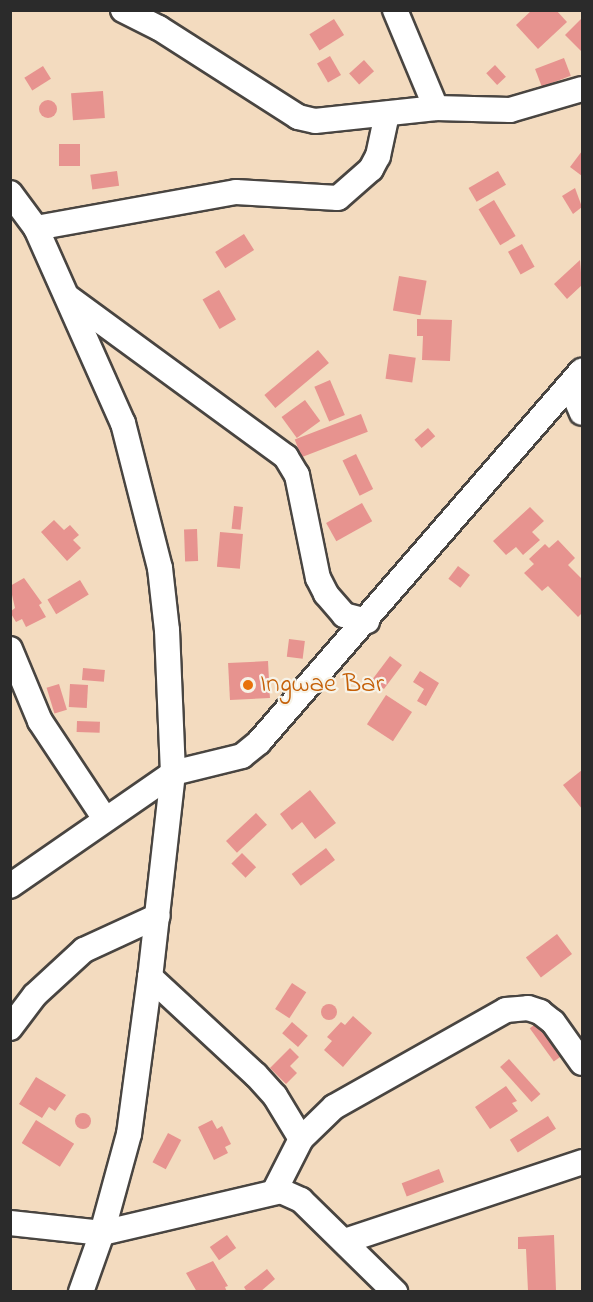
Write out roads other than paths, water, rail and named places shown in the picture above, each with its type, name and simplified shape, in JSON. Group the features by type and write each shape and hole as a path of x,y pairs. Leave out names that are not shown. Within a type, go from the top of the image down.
{"street":[{"path":"123,10 158,19 298,117 315,122 436,108 510,110 582,88"},
{"path":"395,10 436,108"},
{"path":"36,228 236,192 329,200 349,192 380,149 387,114"},
{"path":"10,193 36,228 123,423 160,568 167,630 173,773 158,916 129,1134 102,1233 81,1292"},
{"path":"68,296 286,458 297,475 318,578 349,615"},
{"path":"10,886 173,773 242,756 259,742 349,615 576,378"},
{"path":"576,378 582,413"},
{"path":"10,649 40,721 105,819"},
{"path":"10,1028 35,994 84,950 158,916"},
{"path":"150,977 256,1075 274,1096 301,1138"},
{"path":"275,1190 301,1138 334,1107 506,1010 528,1008 540,1012 553,1022 582,1063"},
{"path":"345,1241 582,1162"},
{"path":"10,1223 102,1233 275,1190 301,1200 394,1292"}],"place":[{"name":"Ingwae Bar","path":"248,685"}]}
